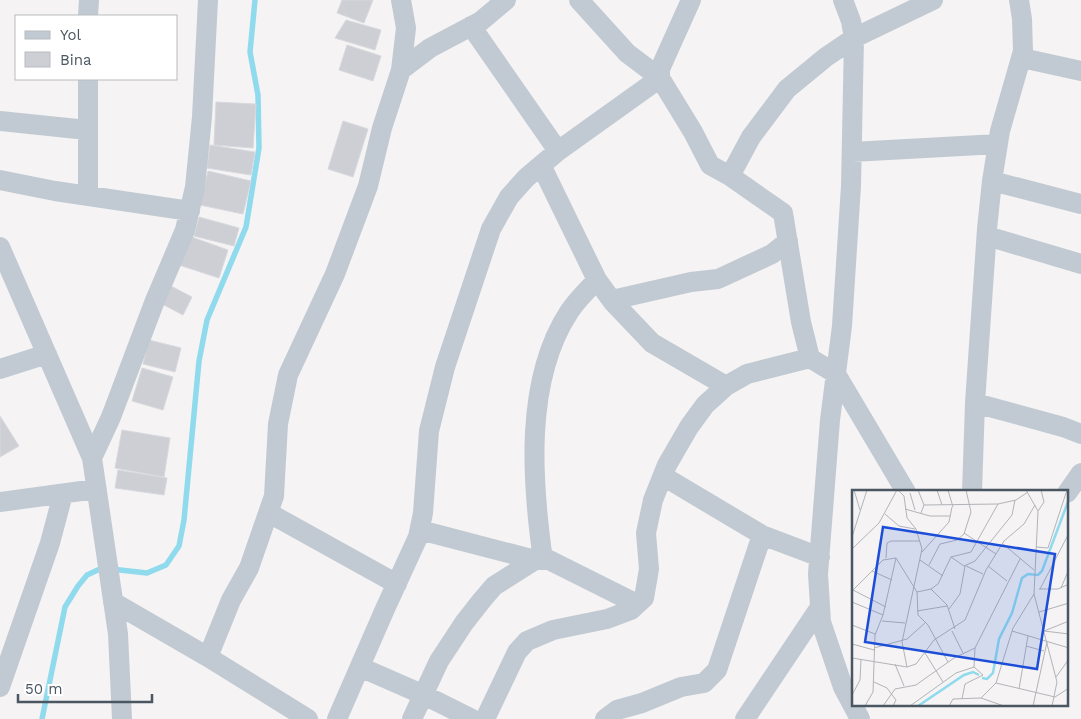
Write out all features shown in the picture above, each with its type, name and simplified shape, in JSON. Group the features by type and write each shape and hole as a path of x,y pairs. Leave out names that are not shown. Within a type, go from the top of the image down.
{"street":[{"path":"88,15 89,0"},
{"path":"92,458 111,417 154,303 185,230 190,211 196,187 208,0"},
{"path":"208,657 231,600 250,568 274,496 278,424 288,374 335,274 368,186 382,128 401,70 406,28 401,0"},
{"path":"401,70 430,48 481,21 506,0"},
{"path":"579,0 626,53 660,78 693,132 710,165 730,176 783,213 801,322 810,358 836,374 905,490"},
{"path":"660,78 660,69 692,0"},
{"path":"844,0 854,38 852,152 842,326 830,420 818,574 821,622 846,672 843,687 852,704"},
{"path":"730,176 751,136 787,89 826,57 854,38 933,0"},
{"path":"972,490 975,403 992,181 1000,131 1024,51 1020,0"},
{"path":"471,26 558,151"},
{"path":"1022,58 1081,71"},
{"path":"338,719 420,530 429,431 448,358 491,229 509,197 526,178 558,151 660,78"},
{"path":"88,80 88,195"},
{"path":"0,121 87,130"},
{"path":"852,152 998,144"},
{"path":"541,165 597,280 612,300 652,343 726,386"},
{"path":"0,180 54,191 190,211"},
{"path":"992,181 1081,204"},
{"path":"987,236 1081,264"},
{"path":"612,300 691,282 718,279 772,254 788,241"},
{"path":"0,247 92,458 118,634 122,719"},
{"path":"539,560 534,444 536,411 541,383 553,345 569,313 597,280"},
{"path":"0,368 47,354"},
{"path":"485,719 517,652 527,641 554,630 607,619 631,610 644,598 649,569 646,533 653,500 667,465 689,427 705,405 726,386 746,374 810,358"},
{"path":"975,403 1063,427 1081,434"},
{"path":"1068,492 1081,473"},
{"path":"663,476 762,535 820,557"},
{"path":"0,502 96,489"},
{"path":"0,687 50,543 63,494"},
{"path":"269,513 397,584"},
{"path":"420,530 539,560 549,560 637,604"},
{"path":"605,719 617,710 642,703 682,687 704,683 717,670 762,535"},
{"path":"412,719 439,662 464,623 482,600 494,586 539,560"},
{"path":"113,602 208,657 308,719"},
{"path":"745,719 820,607"},
{"path":"360,667 424,695 472,719"},
{"path":"853,706 860,719"}],"building":[{"path":"342,0 373,0 364,23 337,13"},
{"path":"346,20 381,30 375,50 335,38"},
{"path":"347,45 381,56 373,81 339,70"},
{"path":"216,102 256,104 253,148 214,145"},
{"path":"343,121 368,129 353,177 328,169"},
{"path":"210,145 255,152 251,175 207,168"},
{"path":"208,171 251,181 243,214 200,205"},
{"path":"199,217 239,228 234,246 194,236"},
{"path":"189,236 228,250 219,278 179,265"},
{"path":"169,285 192,297 183,315 160,303"},
{"path":"149,340 181,348 175,372 143,364"},
{"path":"142,368 173,377 163,410 132,401"},
{"path":"0,416 19,446 0,457"},
{"path":"122,430 170,438 164,477 115,468"},
{"path":"118,470 167,478 164,495 115,488"}],"waterway":[{"path":"42,719 65,607 78,586 87,575 102,568 147,573 166,565 179,546 184,520 199,361 207,320 246,227 259,148 258,95 250,52 255,0"}]}
